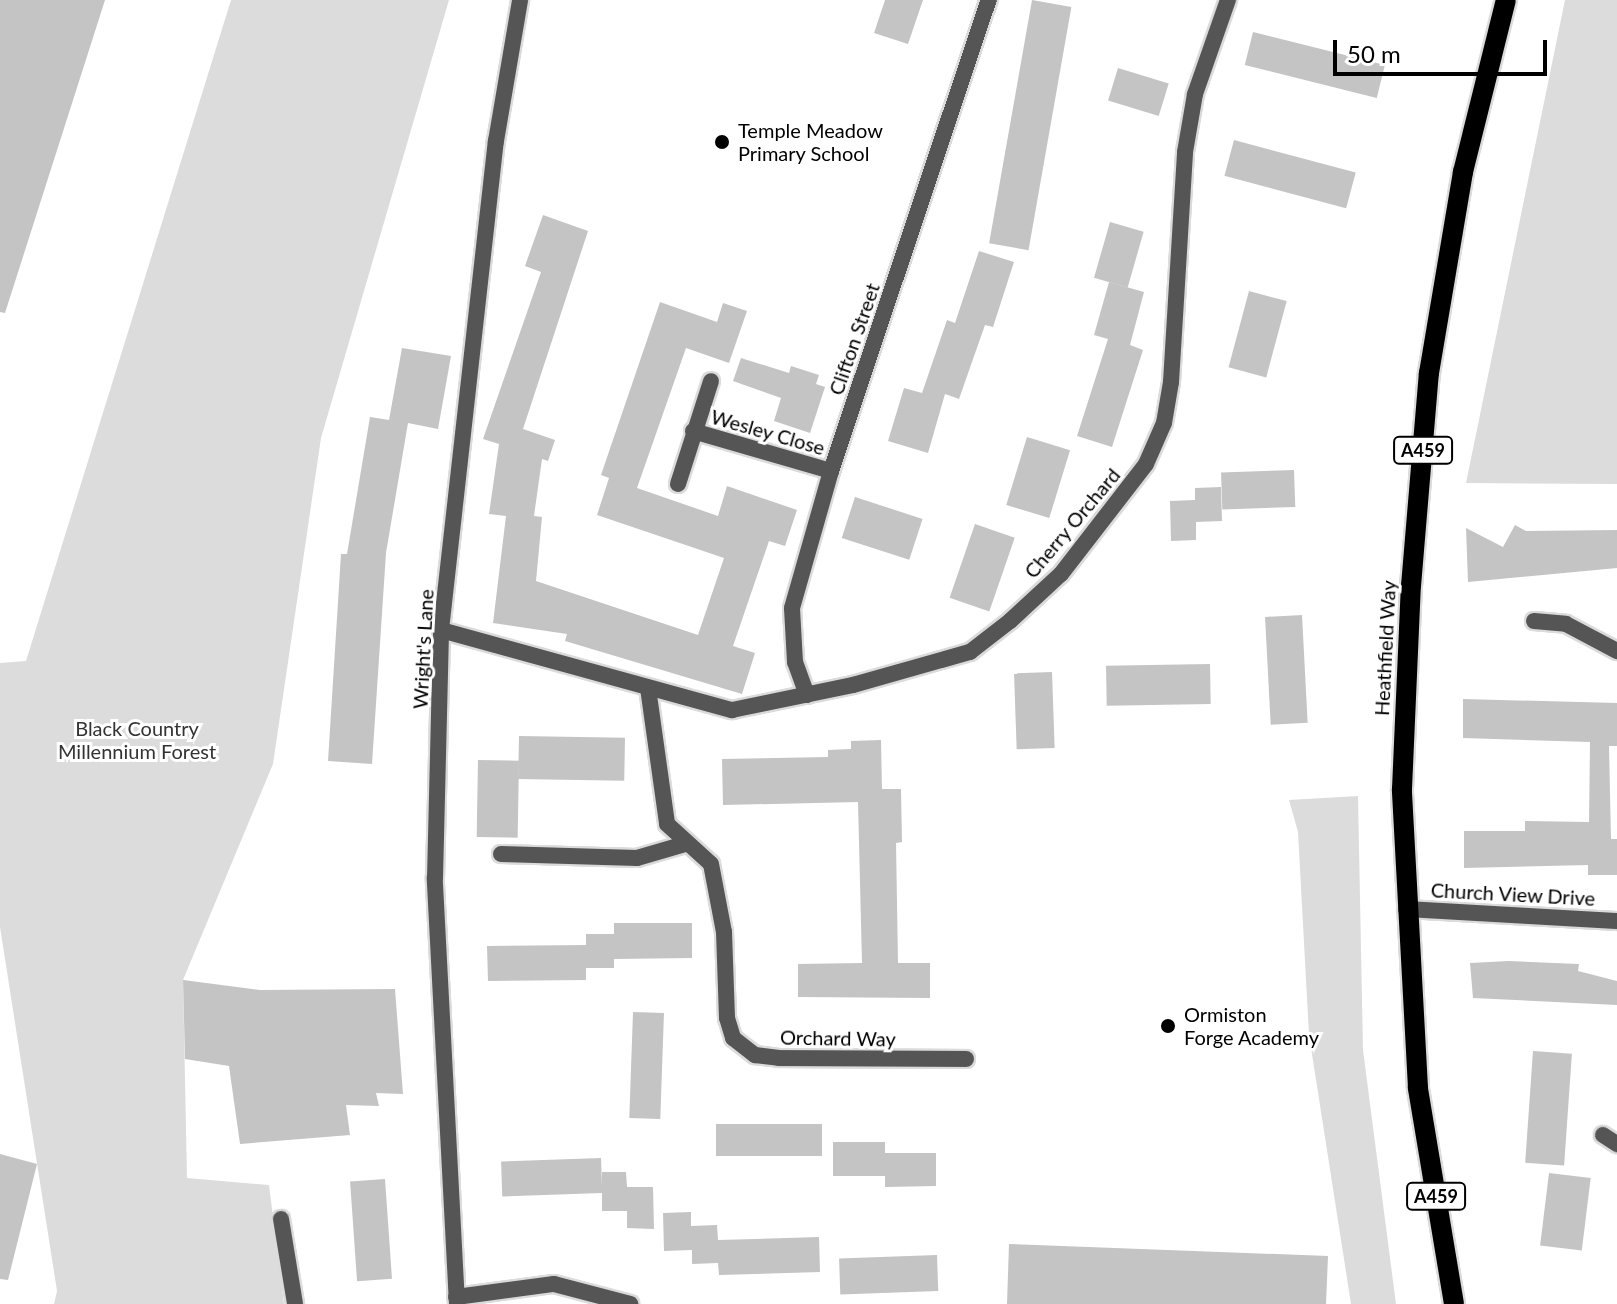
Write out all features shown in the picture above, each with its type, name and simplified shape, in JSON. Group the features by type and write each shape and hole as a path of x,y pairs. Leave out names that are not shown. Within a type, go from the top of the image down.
{"main road":[{"name":"Heathfield Way","path":"1454,1304 1418,1088 1406,909 1402,789 1411,586 1429,373 1463,172 1506,0"}],"street":[{"name":"Wright's Lane","path":"457,1300 435,878 441,630 496,141 520,0"},
{"name":"Clifton Street","path":"807,695 795,662 792,608 831,471 989,0"},
{"name":"Cherry Orchard","path":"441,630 732,710 807,695 970,652 1061,574 1146,464 1164,423 1171,382 1185,152 1195,94 1228,0"},
{"name":"Wesley Close","path":"678,484 711,381"},
{"name":"Wesley Close","path":"693,431 831,471"},
{"path":"1534,621 1566,624 1617,651"},
{"name":"Orchard Way","path":"648,688 667,824 685,844 711,864 724,932 727,1018 733,1038 743,1048 779,1058 966,1059"},
{"path":"501,854 637,858 685,844"},
{"name":"Church View Drive","path":"1406,909 1617,921"},
{"path":"281,1219 295,1304"},
{"path":"457,1300 554,1284 630,1304"}],"green space":[{"name":"Black Country Millennium Forest","path":"231,0 449,0 321,438 273,764 183,980 187,1178 269,1185 284,1304 54,1304 57,1291 0,927 0,663 26,661"},
{"path":"1565,0 1617,0 1617,484 1466,483"},
{"path":"1358,796 1363,1050 1396,1304 1351,1304 1309,1035 1298,832 1289,800"}],"building":[{"path":"0,0 105,0 5,313 0,312"},
{"path":"885,0 923,0 908,44 874,33"},
{"path":"1032,0 1071,7 1029,250 989,243"},
{"path":"1253,32 1385,65 1377,98 1245,65"},
{"path":"1118,68 1169,83 1159,116 1108,101"},
{"path":"1234,140 1356,173 1346,208 1224,176"},
{"path":"543,215 588,231 523,429 555,440 548,461 542,459 534,516 542,517 536,581 698,635 724,558 597,515 609,478 601,475 660,302 717,322 723,303 747,311 729,363 686,348 637,488 718,516 727,486 797,510 785,546 769,541 733,646 755,653 742,694 565,641 567,634 493,623 506,516 489,514 499,444 483,439 541,272 525,266"},
{"path":"1110,222 1144,232 1128,287 1094,278"},
{"path":"979,251 1014,262 993,327 985,325 959,399 945,394 928,453 888,441 904,388 922,393 947,320 955,323"},
{"path":"1109,282 1144,292 1130,345 1143,350 1112,447 1077,436 1108,339 1094,335"},
{"path":"1249,291 1287,301 1266,377 1229,367"},
{"path":"402,348 451,356 438,429 408,423 386,553 372,764 328,761 341,554 347,554 370,417 389,420"},
{"path":"741,358 789,373 791,366 819,375 816,384 825,387 810,433 774,421 781,398 733,381"},
{"path":"1027,437 1070,450 1049,518 1006,505"},
{"path":"1294,470 1295,507 1222,510 1221,473"},
{"path":"1221,487 1222,521 1196,522 1196,540 1171,541 1170,501 1195,500 1195,488"},
{"path":"855,497 923,519 909,560 842,538"},
{"path":"975,524 1015,538 989,611 950,598"},
{"path":"1515,525 1526,531 1617,530 1617,568 1468,582 1466,528 1503,547"},
{"path":"1302,615 1308,723 1271,725 1265,617"},
{"path":"1210,664 1211,704 1107,706 1106,666"},
{"path":"1052,672 1055,748 1017,749 1014,673"},
{"path":"1463,699 1617,703 1617,746 1609,746 1611,839 1617,839 1617,875 1588,875 1588,865 1464,868 1464,831 1525,831 1525,821 1589,822 1590,742 1463,738"},
{"path":"519,736 625,738 624,781 518,779"},
{"path":"881,740 882,789 901,789 902,842 896,843 898,963 930,963 930,998 798,997 798,964 862,963 858,802 723,805 722,759 828,757 828,750 851,749 851,741"},
{"path":"478,760 519,761 518,838 477,837"},
{"path":"614,923 692,923 692,958 614,959 614,968 586,968 586,980 488,981 487,946 586,945 586,934 614,934"},
{"path":"1470,963 1579,964 1578,971 1617,981 1617,1005 1473,998"},
{"path":"183,980 260,990 395,989 403,1094 376,1093 379,1106 346,1105 350,1135 240,1144 229,1066 185,1059"},
{"path":"633,1012 664,1013 660,1119 629,1118"},
{"path":"1533,1051 1572,1054 1564,1165 1525,1163"},
{"path":"716,1124 822,1124 822,1156 716,1156"},
{"path":"833,1142 885,1142 885,1153 936,1153 936,1186 885,1187 885,1176 833,1176"},
{"path":"0,1154 37,1164 8,1280 0,1279"},
{"path":"601,1158 602,1193 502,1196 501,1161"},
{"path":"602,1172 626,1172 627,1187 653,1187 654,1229 627,1228 627,1211 602,1211"},
{"path":"1549,1173 1591,1178 1582,1251 1540,1245"},
{"path":"385,1179 392,1279 357,1281 350,1181"},
{"path":"691,1212 691,1226 717,1225 718,1240 819,1237 820,1272 719,1275 718,1263 692,1264 692,1250 664,1251 663,1213"},
{"path":"1009,1244 1328,1256 1326,1304 1007,1304"},
{"path":"937,1255 938,1291 840,1294 839,1258"}],"place":[{"name":"Temple Meadow Primary School","path":"722,142"},
{"name":"Ormiston Forge Academy","path":"1168,1026"}]}
